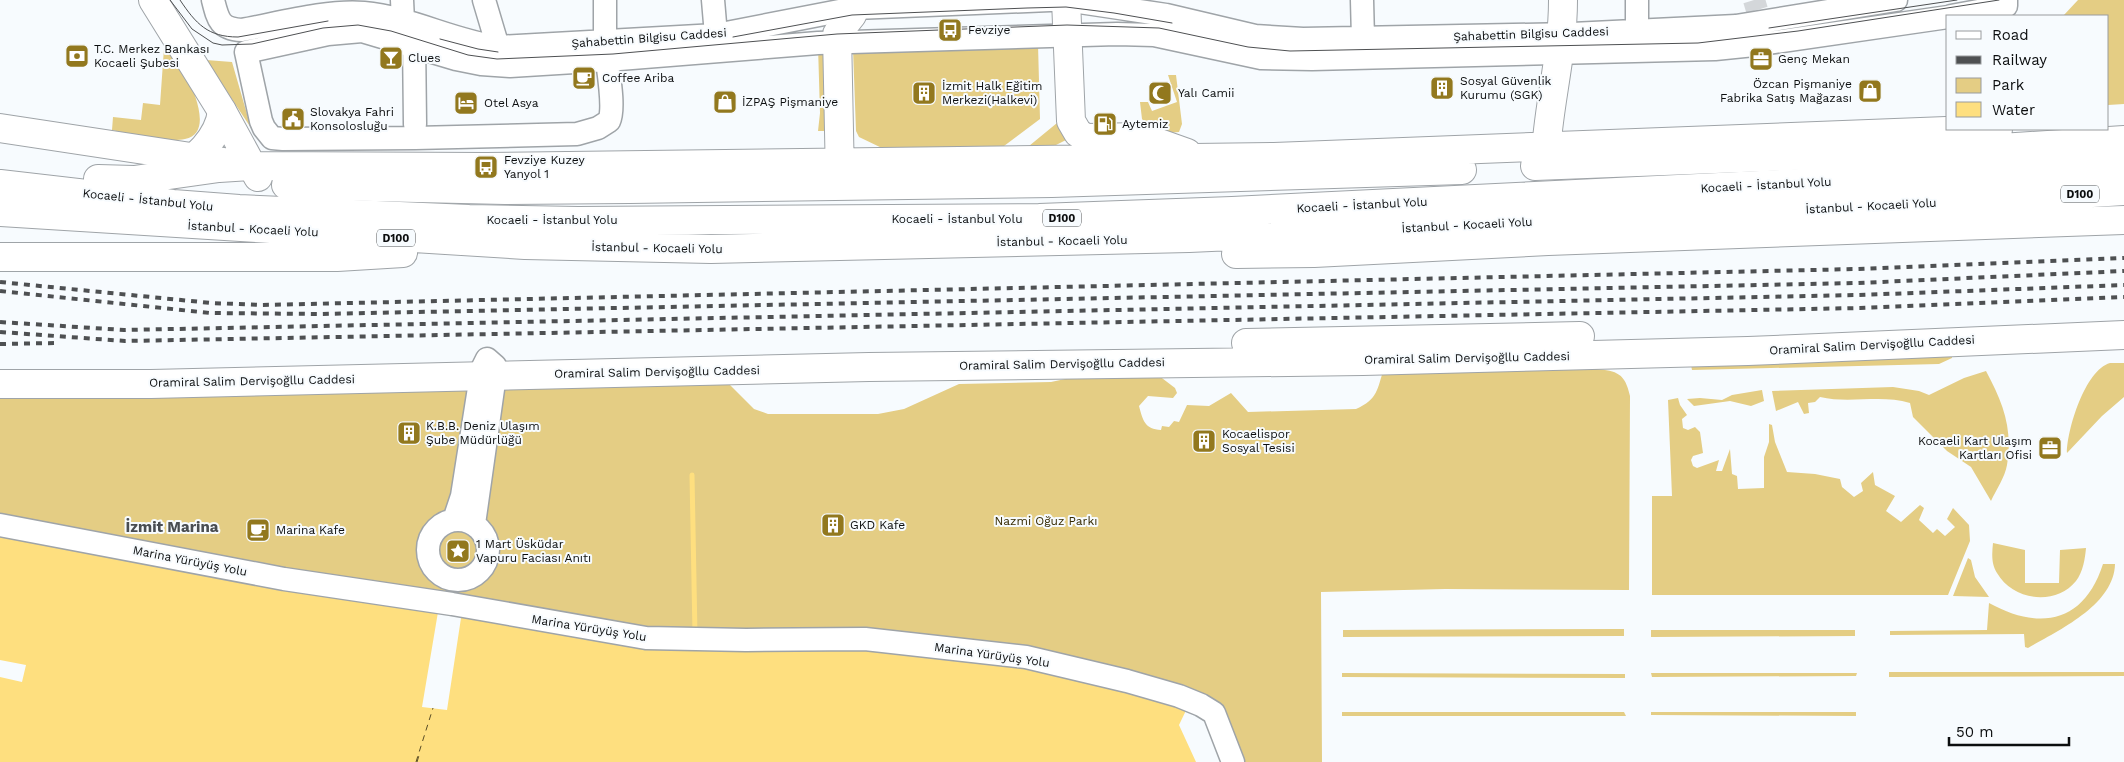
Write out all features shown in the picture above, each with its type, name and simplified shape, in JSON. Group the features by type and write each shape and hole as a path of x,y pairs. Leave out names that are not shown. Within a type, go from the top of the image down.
{"main road":[{"path":"153,0 222,111 256,175 268,184 286,186 505,190 630,189 1030,161 1545,157 2013,148 2124,140"},
{"path":"1066,0 1071,122 1078,133 1086,138"},
{"path":"1545,157 1561,44 1563,0"},
{"path":"840,173 837,34 857,4"},
{"path":"161,177 181,168 211,140 218,131 222,111"},
{"path":"2109,122 2124,121"},
{"path":"0,128 250,166"},
{"path":"0,178 134,180 219,168 250,166 618,167 1091,182 1368,174 1545,157 1982,130"},
{"path":"1030,161 1071,140 1142,137 1165,144 1200,159"},
{"name":"Kocaeli - İstanbul Yolu","path":"0,184 173,204 469,220 962,219 1232,211 2124,167"},
{"name":"İstanbul - Kocaeli Yolu","path":"0,212 525,245 643,249 1189,238 1871,207 2124,192"},
{"path":"793,247 858,258 1031,258 1314,253 1548,241 2124,220"},
{"path":"0,258 337,257 525,245"},
{"name":"Oramiral Salim Dervişoğllu Caddesi","path":"0,368 345,364 488,370 715,353 1669,334 2124,318"},
{"name":"Oramiral Salim Dervişoğllu Caddesi","path":"0,384 151,384 488,370 1363,361 1748,351 2124,335"}],"street":[{"name":"Şahabettin Bilgisu Caddesi","path":"213,0 217,16 224,27 231,30 242,30 335,14 396,13 475,44 498,47 606,51 716,34 824,7 857,4 1066,0 1168,8 1254,36 1303,39 1363,38 1561,44 1637,31 1896,0"},
{"path":"484,0 498,47"},
{"path":"605,0 606,51 612,115 604,125 577,134 415,138 283,139 272,138 264,128 246,52 328,34 362,31 456,59 496,66 606,51 1068,34 1154,35 1268,58 1561,44 1715,49 1754,46 1946,18"},
{"path":"714,0 716,34"},
{"path":"1362,0 1363,38"},
{"path":"1637,0 1637,31"},
{"path":"1960,15 2006,6 2006,0"},
{"path":"396,13 414,38 415,124"},
{"path":"464,522 462,496 488,370"},
{"name":"Marina Yürüyüş Yolu","path":"0,525 284,579 452,604 646,638 865,639 1026,657 1127,681 1179,696 1201,705 1214,713 1233,762"}],"green space":[{"path":"2078,0 2124,0 2124,104 2109,105 2109,15 2064,15"},
{"path":"165,34 193,91 200,122 196,133 185,139 168,140 148,138 112,130 113,117 141,120 143,103 160,105"},
{"path":"1038,44 1040,119 1000,149 884,149 859,137 856,131 853,49"},
{"path":"818,46 826,46 826,131 818,131 820,113"},
{"path":"206,60 232,62 251,128"},
{"path":"1168,75 1176,75 1182,124 1179,132 1155,134 1142,119 1140,102 1148,102 1152,111 1177,102"},
{"path":"1057,123 1068,123 1070,138 1054,146 1029,146"},
{"path":"1952,352 1952,358 1939,364 1692,370 1690,360"},
{"path":"2110,363 2124,363 2124,397 2102,416 2067,453 2070,430 2085,388 2101,368"},
{"name":"Nazmi Oğuz Parkı","path":"1384,368 1596,369 1615,372 1623,378 1630,396 1629,590 1445,589 1321,592 1322,762 1233,762 1214,713 646,638 0,525 0,396 726,381 754,409 768,414 878,414 904,409 959,384 1051,382 1084,375 1154,372 1175,388 1177,393 1173,398 1148,396 1139,406 1148,426 1161,430 1162,426 1169,427 1174,421 1179,422 1187,405 1209,406 1231,393 1248,412 1356,409 1369,401 1376,393"},
{"path":"1986,371 2002,405 2009,439 2006,470 1991,501 1971,467 1947,451 1913,417 1910,403 1888,399 1843,400 1820,397 1815,402 1808,403 1809,413 1804,414 1798,402 1776,411 1772,391 1893,387 1919,391 1929,395 1964,378"},
{"path":"1762,390 1764,401 1751,406 1730,401 1694,406 1687,399 1722,400 1732,395"},
{"path":"1678,398 1680,405 1687,415 1682,419 1683,428 1688,430 1695,427 1700,432 1703,453 1693,456 1691,460 1693,466 1697,468 1719,460 1716,471 1722,471 1730,449 1732,474 1737,476 1738,489 1764,488 1764,457 1769,442 1769,424 1772,425 1775,442 1787,472 1815,474 1840,479 1842,487 1854,497 1863,491 1861,483 1873,472 1875,485 1895,496 1886,511 1901,522 1920,505 1924,508 1919,520 1933,533 1937,529 1945,536 1955,527 1947,519 1953,508 1969,525 1970,541 1948,595 1652,595 1652,496 1672,496 1668,400"},
{"path":"1993,543 2025,550 2025,583 2059,583 2060,550 2086,548 2082,570 2076,581 2068,589 2046,597 2035,597 2013,590 1997,573 1992,555"},
{"path":"1968,558 1971,560 1975,577 1989,597 1953,596"},
{"path":"2103,564 2115,564 2112,579 2105,592 2095,604 2083,615 2028,648 2025,647 2024,634 1890,635 1890,631 1987,630 1989,603 2008,612 2026,617 2042,619 2058,616 2072,610 2084,599 2095,584"},
{"path":"1624,629 1624,636 1343,637 1343,630"},
{"path":"1651,630 1855,630 1855,636 1651,637"},
{"path":"1889,672 2124,672 2124,676 1889,677"},
{"path":"1342,673 1625,674 1625,678 1342,677"},
{"path":"1651,673 1857,673 1856,676 1652,677"},
{"path":"1342,712 1624,712 1626,716 1342,716"},
{"path":"1651,712 1856,712 1856,716 1651,715"}],"water":[{"path":"0,525 438,612 422,707 447,710 463,605 595,630 941,647 1191,700 1179,725 1196,762 0,762 0,677 22,682 26,665 0,660"}],"waterway":[{"path":"692,475 695,635"}],"ferry route":[{"path":"416,762 433,708"},
{"path":"417,762 420,752"}],"tunnel":[{"path":"1754,0 1757,10"}],"tram line":[{"path":"170,0 192,29 213,43 222,45 252,44 323,28 358,25 391,31 468,55 497,59 613,54 837,34 1067,25 1159,28 1248,47 1290,51 1698,43 1798,31 1999,0"},
{"path":"180,0 197,22 204,28 219,35 238,37 328,21"},
{"path":"1769,28 1957,0"},
{"path":"733,37 852,15 1027,8 1066,7 1172,23"},
{"path":"440,39 498,52"}],"railway":[{"path":"0,282 211,303 262,305 1857,269 2124,258"},
{"path":"0,291 210,313 319,314 1858,283 2124,271"},
{"path":"0,322 124,330 1859,295 2124,285"},
{"path":"0,332 125,341 1860,308 2124,297"},
{"path":"0,344 55,343"}],"place":[{"name":"Fevziye","path":"950,30"},
{"name":"T.C. Merkez Bankası Kocaeli Şubesi","path":"77,56"},
{"name":"Clues","path":"391,58"},
{"name":"Genç Mekan","path":"1761,59"},
{"name":"Coffee Ariba","path":"584,78"},
{"name":"Sosyal Güvenlik Kurumu (SGK)","path":"1442,88"},
{"name":"Özcan Pişmaniye Fabrika Satış Mağazası","path":"1870,91"},
{"name":"İzmit Halk Eğitim Merkezi(Halkevi)","path":"924,93"},
{"name":"Yalı Camii","path":"1160,93"},
{"name":"İZPAŞ Pişmaniye","path":"725,102"},
{"name":"Otel Asya","path":"466,103"},
{"name":"Slovakya Fahri Konsolosluğu","path":"293,119"},
{"name":"Aytemiz","path":"1105,124"},
{"name":"Fevziye Kuzey Yanyol 1","path":"486,167"},
{"name":"K.B.B. Deniz Ulaşım Şube Müdürlüğü","path":"409,433"},
{"name":"Kocaelispor Sosyal Tesisi","path":"1204,441"},
{"name":"Kocaeli Kart Ulaşım Kartları Ofisi","path":"2050,448"},
{"name":"GKD Kafe","path":"833,525"},
{"name":"Marina Kafe","path":"258,530"},
{"name":"1 Mart Üsküdar Vapuru Faciası Anıtı","path":"458,551"}],"district":[{"name":"İzmit Marina","path":"172,527"}]}
